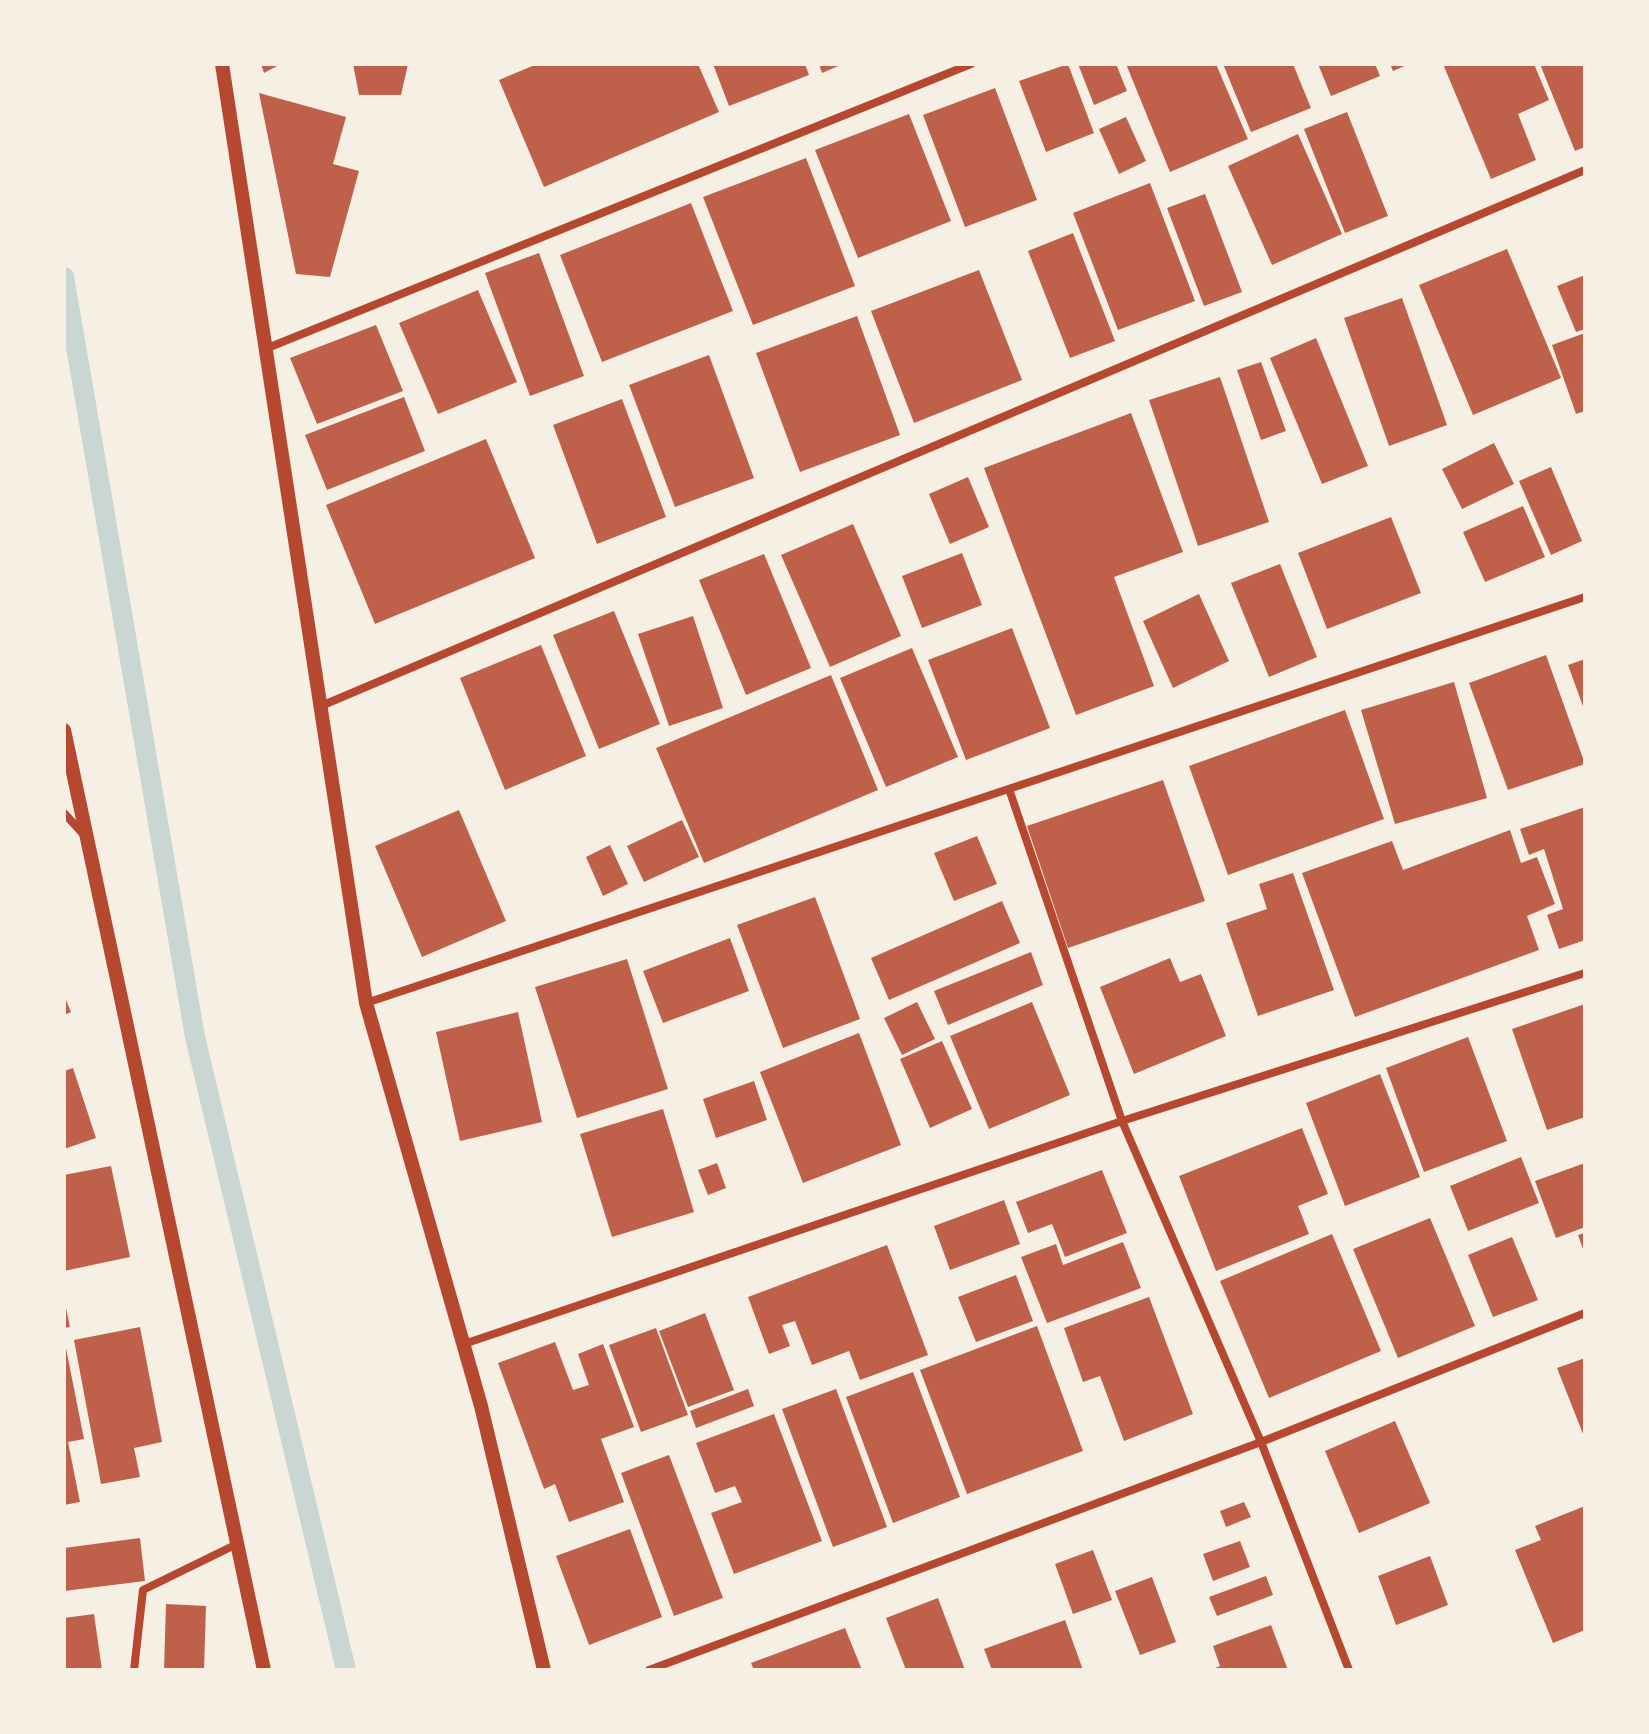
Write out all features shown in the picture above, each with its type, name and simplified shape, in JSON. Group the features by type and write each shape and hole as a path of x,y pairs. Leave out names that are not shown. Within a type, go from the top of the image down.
{"street":[{"path":"222,64 366,1003 464,1344 544,1670"},
{"path":"265,349 971,64"},
{"path":"321,706 1585,170"},
{"path":"366,1003 1585,597"},
{"path":"64,730 264,1670"},
{"path":"1009,789 1122,1121 1261,1442 1349,1670"},
{"path":"64,813 87,839"},
{"path":"464,1344 1122,1121 1585,973"},
{"path":"649,1670 1261,1442 1585,1313"},
{"path":"134,1670 143,1590 237,1544"}],"building":[{"path":"261,64 281,64 264,73"},
{"path":"353,64 408,64 401,95 359,95"},
{"path":"537,64 698,64 719,112 544,187 499,80"},
{"path":"713,64 805,64 809,75 729,106"},
{"path":"819,64 843,64 822,73"},
{"path":"1068,64 1094,133 1046,152 1019,81"},
{"path":"1078,64 1116,64 1127,91 1094,105"},
{"path":"1126,64 1216,64 1248,139 1170,172"},
{"path":"1223,64 1293,64 1311,108 1251,132"},
{"path":"1318,64 1375,64 1380,76 1331,96"},
{"path":"1390,64 1409,64 1393,71"},
{"path":"1443,64 1534,64 1549,100 1518,114 1536,160 1491,179"},
{"path":"1540,64 1585,64 1585,147 1575,151"},
{"path":"995,88 1037,200 965,227 923,115"},
{"path":"259,93 346,117 333,164 359,171 330,277 296,274"},
{"path":"1347,112 1388,216 1345,233 1304,129"},
{"path":"909,114 951,221 858,258 815,150"},
{"path":"1126,117 1146,161 1119,174 1099,129"},
{"path":"1298,134 1342,234 1272,265 1228,166"},
{"path":"806,158 855,286 753,325 703,197"},
{"path":"1150,183 1195,301 1118,330 1073,213"},
{"path":"1205,194 1242,292 1204,306 1167,208"},
{"path":"691,203 733,311 602,362 560,255"},
{"path":"1073,233 1115,341 1070,358 1028,251"},
{"path":"1507,249 1561,378 1473,415 1419,285"},
{"path":"539,253 584,376 530,396 485,273"},
{"path":"979,270 1022,380 914,423 871,311"},
{"path":"1585,275 1585,329 1576,332 1557,286"},
{"path":"478,290 517,382 438,414 399,323"},
{"path":"1402,298 1447,425 1389,446 1344,318"},
{"path":"857,316 900,435 800,472 756,353"},
{"path":"376,325 403,391 317,424 290,358"},
{"path":"1585,333 1585,411 1576,414 1552,345"},
{"path":"1316,338 1368,466 1322,484 1270,358"},
{"path":"709,355 754,478 675,507 629,385"},
{"path":"1261,362 1286,431 1261,440 1237,370"},
{"path":"1220,377 1269,522 1198,546 1149,400"},
{"path":"404,397 425,451 327,490 305,435"},
{"path":"622,399 666,517 597,544 553,425"},
{"path":"1131,413 1183,552 1114,577 1154,686 1076,715 984,468"},
{"path":"486,439 535,558 375,624 326,505"},
{"path":"1494,443 1514,484 1462,509 1442,469"},
{"path":"1551,467 1582,541 1551,555 1519,481"},
{"path":"968,477 989,527 950,544 929,494"},
{"path":"1523,506 1545,557 1485,582 1463,532"},
{"path":"1391,517 1421,593 1327,629 1298,553"},
{"path":"853,524 901,636 830,667 781,555"},
{"path":"962,553 982,605 922,628 902,576"},
{"path":"764,554 811,668 746,695 699,580"},
{"path":"1280,564 1317,657 1269,677 1231,583"},
{"path":"1199,594 1229,661 1173,688 1143,621"},
{"path":"614,611 660,724 599,749 553,635"},
{"path":"693,616 723,708 669,726 638,634"},
{"path":"1012,628 1050,728 966,760 928,660"},
{"path":"541,645 586,756 505,790 460,678"},
{"path":"912,648 958,757 886,787 840,678"},
{"path":"1546,655 1585,764 1508,790 1469,683"},
{"path":"1585,659 1585,712 1568,665"},
{"path":"831,675 878,790 704,863 656,748"},
{"path":"1454,682 1487,798 1395,824 1361,710"},
{"path":"1345,710 1384,819 1228,875 1189,766"},
{"path":"1163,780 1205,901 1068,948 1027,826"},
{"path":"1585,807 1585,940 1559,949 1547,915 1563,909 1544,849 1529,855 1520,829"},
{"path":"459,810 506,921 422,957 375,846"},
{"path":"682,820 699,857 644,882 627,846"},
{"path":"1510,830 1521,863 1537,857 1555,904 1527,916 1539,950 1355,1017 1302,873 1392,841 1403,870"},
{"path":"977,836 997,884 954,901 934,853"},
{"path":"610,845 628,884 603,896 586,857"},
{"path":"1293,873 1334,990 1258,1016 1226,923 1267,909 1259,884"},
{"path":"815,897 860,1019 783,1048 737,925"},
{"path":"1002,901 1020,943 889,1000 871,958"},
{"path":"730,938 749,991 663,1023 643,971"},
{"path":"1031,952 1043,985 948,1025 934,991"},
{"path":"1170,958 1180,982 1201,974 1226,1036 1134,1074 1100,987"},
{"path":"627,959 668,1089 577,1118 535,987"},
{"path":"64,995 71,1012 64,1015"},
{"path":"917,1002 935,1039 902,1055 884,1018"},
{"path":"1032,1002 1070,1095 989,1129 950,1036"},
{"path":"1585,1004 1585,1117 1547,1130 1512,1029"},
{"path":"518,1012 542,1122 460,1141 436,1032"},
{"path":"859,1033 901,1145 803,1183 760,1072"},
{"path":"1468,1037 1507,1141 1424,1172 1386,1068"},
{"path":"942,1041 972,1109 930,1128 900,1059"},
{"path":"73,1068 96,1138 64,1149 64,1071"},
{"path":"1380,1074 1420,1177 1345,1206 1306,1103"},
{"path":"754,1081 767,1120 716,1138 703,1099"},
{"path":"663,1109 694,1212 612,1237 580,1134"},
{"path":"1302,1128 1328,1194 1298,1206 1309,1234 1216,1271 1179,1176"},
{"path":"1521,1157 1539,1203 1468,1231 1450,1186"},
{"path":"717,1163 726,1188 708,1195 698,1170"},
{"path":"1585,1163 1585,1227 1556,1238 1535,1181"},
{"path":"111,1166 130,1257 64,1271 64,1175"},
{"path":"1102,1170 1127,1233 1065,1257 1052,1224 1028,1233 1016,1202"},
{"path":"1004,1200 1020,1244 950,1270 934,1226"},
{"path":"1430,1218 1475,1326 1398,1358 1353,1249"},
{"path":"1585,1233 1585,1255 1578,1235"},
{"path":"1332,1234 1381,1351 1269,1398 1220,1281"},
{"path":"1512,1237 1538,1300 1493,1317 1468,1255"},
{"path":"1123,1242 1141,1288 1047,1323 1021,1257 1056,1244 1063,1265"},
{"path":"887,1245 928,1355 860,1380 849,1351 812,1365 795,1321 782,1325 790,1346 769,1354 748,1297"},
{"path":"1016,1275 1033,1321 976,1342 958,1297"},
{"path":"1149,1297 1193,1414 1124,1441 1100,1376 1083,1382 1064,1328"},
{"path":"64,1298 70,1327 64,1328"},
{"path":"705,1313 734,1390 688,1407 659,1331"},
{"path":"1037,1326 1083,1451 967,1494 920,1370"},
{"path":"140,1327 162,1442 134,1448 140,1477 101,1484 74,1340"},
{"path":"656,1328 688,1415 641,1432 609,1345"},
{"path":"64,1338 84,1439 68,1442 80,1502 64,1505"},
{"path":"555,1342 573,1390 589,1385 578,1354 603,1344 634,1427 601,1439 624,1502 569,1522 555,1484 544,1489 498,1363"},
{"path":"1585,1358 1585,1439 1557,1368"},
{"path":"913,1372 960,1497 893,1523 846,1397"},
{"path":"748,1389 754,1406 696,1428 690,1411"},
{"path":"836,1389 887,1527 833,1547 782,1409"},
{"path":"774,1414 822,1541 734,1574 711,1513 742,1502 735,1486 715,1493 696,1443"},
{"path":"1395,1421 1430,1503 1359,1533 1325,1451"},
{"path":"669,1455 723,1598 674,1616 621,1473"},
{"path":"1244,1502 1251,1517 1226,1527 1220,1511"},
{"path":"1585,1506 1585,1630 1553,1643 1515,1550 1541,1540 1535,1526"},
{"path":"630,1529 662,1617 589,1645 556,1556"},
{"path":"140,1538 145,1581 64,1591 64,1548"},
{"path":"1240,1541 1250,1567 1213,1581 1203,1554"},
{"path":"1093,1550 1112,1600 1073,1614 1055,1564"},
{"path":"1430,1556 1448,1605 1396,1625 1378,1576"},
{"path":"1266,1576 1273,1595 1217,1616 1209,1597"},
{"path":"1152,1577 1176,1642 1140,1655 1115,1591"},
{"path":"938,1598 965,1670 906,1670 886,1618"},
{"path":"166,1604 206,1606 204,1670 164,1670"},
{"path":"94,1614 102,1670 64,1670 64,1618"},
{"path":"1065,1620 1083,1670 992,1670 984,1649"},
{"path":"1271,1625 1288,1670 1210,1670 1220,1666 1213,1646"},
{"path":"845,1628 862,1670 754,1670 751,1663"}],"waterway":[{"path":"64,277 195,1037 346,1670"}]}
